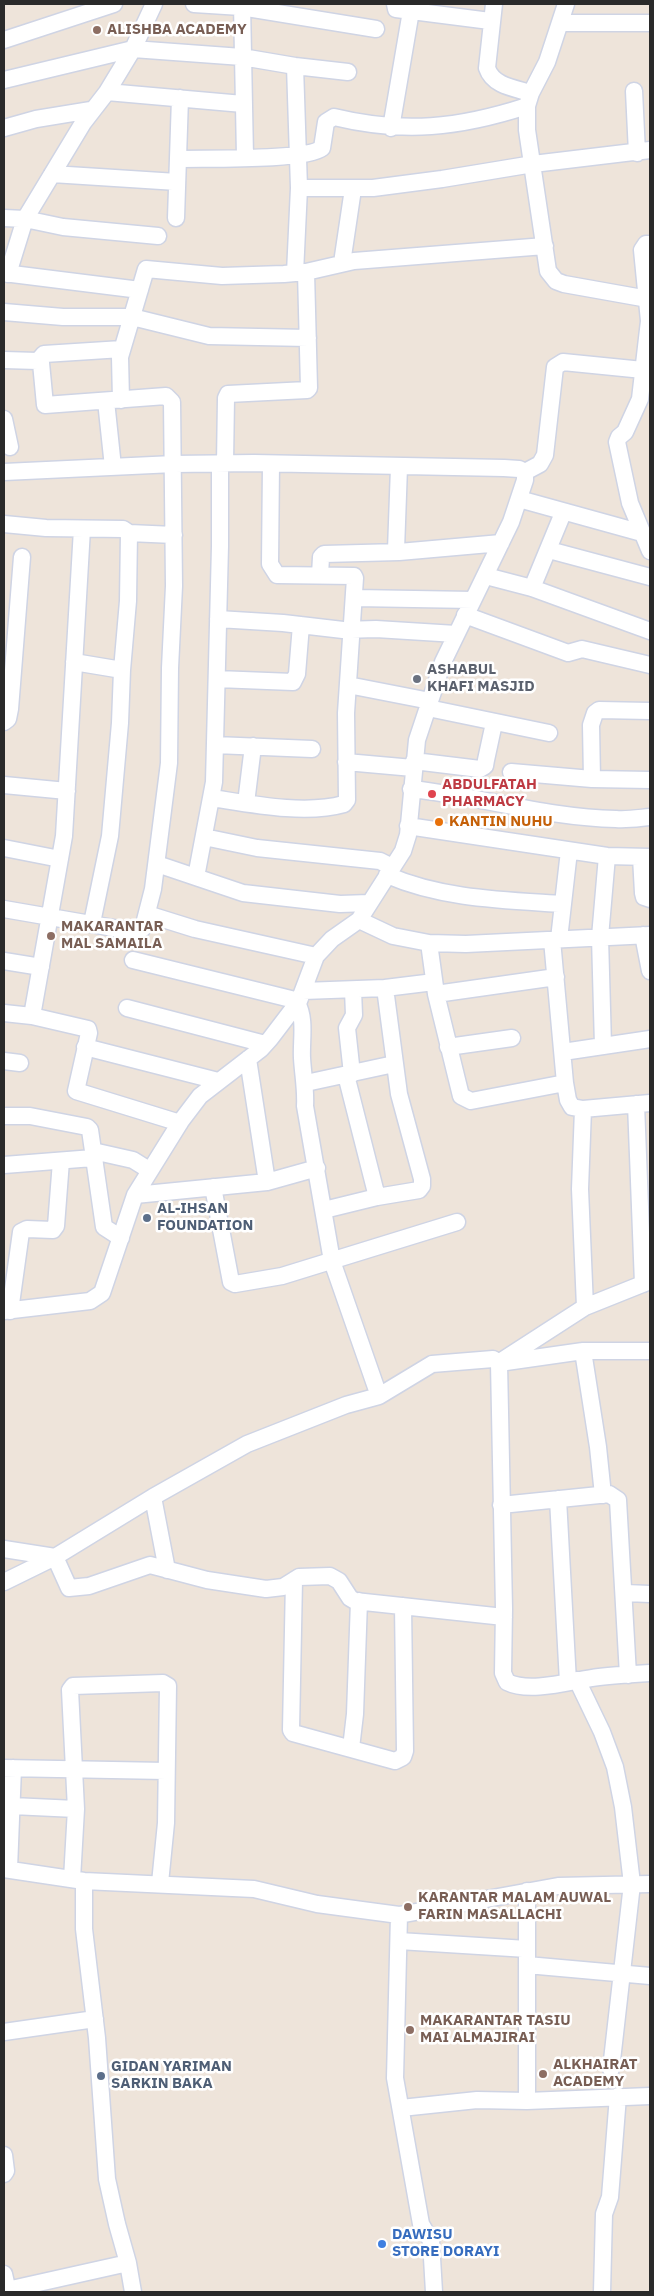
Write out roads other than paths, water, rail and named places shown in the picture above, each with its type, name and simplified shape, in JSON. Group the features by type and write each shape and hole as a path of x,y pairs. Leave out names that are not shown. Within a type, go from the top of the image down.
{"street":[{"path":"4,40 71,11 114,4"},
{"path":"140,290 6,273 25,219 91,110 107,92 133,49 154,4"},
{"path":"194,4 242,5 376,29"},
{"path":"395,4 396,9 490,22"},
{"path":"494,4 490,22 487,68 489,76 529,99"},
{"path":"566,4 547,62 529,99 528,130 548,271 556,281 648,300"},
{"path":"242,5 245,157"},
{"path":"391,128 412,11"},
{"path":"560,23 650,23"},
{"path":"4,80 133,49 242,57 348,72"},
{"path":"196,877 212,798 222,463 226,398 228,394 307,390 310,384 308,338 300,273 295,66"},
{"path":"299,188 352,188 442,179 533,164 644,152 634,91"},
{"path":"107,92 243,104"},
{"path":"176,218 180,98"},
{"path":"178,159 296,155 318,152 322,148 326,122 329,118 334,117 391,128 459,125 529,99"},
{"path":"4,128 36,119 91,110"},
{"path":"52,174 177,182"},
{"path":"342,263 352,188"},
{"path":"4,218 25,219 62,227 158,236"},
{"path":"650,244 646,244 642,250 649,321 643,370 645,399 617,442 633,509 650,550"},
{"path":"114,468 114,400 120,357 146,269 222,276 300,273 369,259 544,246"},
{"path":"4,312 64,317 132,317 209,336 308,338"},
{"path":"38,361 43,354 122,349"},
{"path":"4,360 38,361"},
{"path":"4,909 136,932 143,928 156,864 169,763 174,535 174,464 170,398 166,396 46,405 41,363 38,361"},
{"path":"525,472 540,464 546,455 555,367 557,364 563,362 643,370"},
{"path":"4,419 10,448"},
{"path":"4,472 174,464 308,463 399,467 504,468 519,469 525,472"},
{"path":"212,798 277,808 331,807 344,804 347,800 348,685 356,581 354,576 277,575 270,564 271,464"},
{"path":"398,552 396,550 399,467"},
{"path":"61,1161 56,1226 53,1230 27,1229 21,1232 7,1311 90,1301 102,1293 135,1195 180,1123 200,1096 265,1044 300,999 316,956 332,939 359,920 403,851 408,826 417,740 443,662 501,544 519,500 525,480 525,472"},
{"path":"519,500 642,533"},
{"path":"633,509 650,510"},
{"path":"532,588 563,513"},
{"path":"4,524 82,529 123,529 129,533 174,535"},
{"path":"32,1016 60,859 67,790 82,529"},
{"path":"92,923 110,836 128,601 129,533"},
{"path":"320,575 321,557 324,554 398,552 501,544"},
{"path":"549,550 650,577"},
{"path":"4,722 8,719 10,709 22,557"},
{"path":"486,576 532,588 650,631"},
{"path":"355,598 473,600"},
{"path":"465,615 568,653 582,649 650,665"},
{"path":"218,619 352,630 456,634"},
{"path":"217,679 292,682 296,674 301,625"},
{"path":"74,662 122,670"},
{"path":"348,685 494,722 550,733"},
{"path":"592,779 591,725 595,713 599,710 650,711"},
{"path":"346,762 480,769 485,766 494,722"},
{"path":"215,745 312,749"},
{"path":"246,803 253,746"},
{"path":"510,772 592,779 650,780"},
{"path":"4,785 67,790"},
{"path":"411,789 441,792 571,816 617,819 650,817"},
{"path":"408,826 607,856 646,857 643,893 644,897 650,899"},
{"path":"204,837 257,848 380,861 390,871 424,889 485,899 563,904"},
{"path":"4,848 60,859"},
{"path":"499,1363 585,1307 647,1282 643,1104 583,1110 572,1107 568,1100 556,977 556,939 563,904 569,851"},
{"path":"603,1046 600,937 607,856"},
{"path":"156,864 242,893 340,904 369,903"},
{"path":"147,914 194,929 316,956"},
{"path":"359,920 393,936 429,943 466,944 647,935 650,970"},
{"path":"429,943 435,988 461,1096 471,1101 566,1083"},
{"path":"132,960 300,999 353,990 435,988 556,977"},
{"path":"4,961 41,967"},
{"path":"324,1210 377,1197 419,1190 422,1186 422,1178 399,1094 385,988"},
{"path":"353,990 354,1015 347,1028 349,1074 377,1197"},
{"path":"300,999 302,1012 302,1060 306,1083 305,1106 332,1261 379,1396"},
{"path":"127,1008 265,1044"},
{"path":"4,1013 32,1016 88,1029 76,1091 180,1123"},
{"path":"448,1047 512,1038"},
{"path":"563,1052 650,1039"},
{"path":"85,1047 218,1080"},
{"path":"248,1059 266,1182"},
{"path":"306,1083 394,1064"},
{"path":"583,1110 580,1188 585,1307"},
{"path":"4,1116 30,1116 87,1127 104,1227 121,1238"},
{"path":"4,1165 61,1161 93,1154 133,1160 149,1170"},
{"path":"135,1195 266,1182 317,1168"},
{"path":"213,1187 231,1282 240,1284 282,1276 457,1222"},
{"path":"4,1582 55,1557 153,1497 246,1444 346,1405 379,1396 432,1364 493,1359 499,1363 583,1351 650,1350"},
{"path":"583,1351 598,1447 603,1495"},
{"path":"499,1363 504,1616 503,1673 507,1682 514,1686 530,1687 650,1673"},
{"path":"501,1505 603,1495 614,1496 618,1500 625,1593 628,1675"},
{"path":"153,1497 166,1570"},
{"path":"558,1499 572,1681 602,1732 615,1767 624,1807 632,1884 611,2069"},
{"path":"4,1549 55,1557"},
{"path":"55,1557 69,1588 89,1586 150,1564 207,1580 266,1589 283,1587 299,1577 336,1578 350,1598 359,1601 504,1616"},
{"path":"294,1580 291,1730 293,1733 395,1761 398,1761 404,1754 403,1606"},
{"path":"625,1593 650,1594"},
{"path":"351,1748 355,1714 359,1601"},
{"path":"133,2292 128,2263 116,2224 107,2179 95,2019 78,1880 72,1687 163,1683 168,1686 166,1823 160,1883"},
{"path":"166,1770 8,1768 12,1806 6,1869 78,1880 254,1889 317,1904 400,1915 484,1901 527,1891 583,1884 650,1884"},
{"path":"12,1806 76,1809"},
{"path":"527,1891 527,2101"},
{"path":"400,1915 396,2078 421,2224 431,2240 434,2292"},
{"path":"399,1940 527,1957 622,1974 650,1976"},
{"path":"4,2032 95,2019"},
{"path":"602,2292 604,2214 610,2197 618,2096"},
{"path":"400,2108 477,2100 527,2101 650,2096"},
{"path":"4,2155 6,2171 4,2174"},
{"path":"6,2285 128,2263"}],"place":[{"name":"ALISHBA ACADEMY","path":"97,30"},
{"name":"ASHABUL KHAFI MASJID","path":"417,679"},
{"name":"ABDULFATAH PHARMACY","path":"432,794"},
{"name":"KANTIN NUHU","path":"439,822"},
{"name":"MAKARANTAR MAL SAMAILA","path":"51,936"},
{"name":"AL-IHSAN FOUNDATION","path":"147,1218"},
{"name":"KARANTAR MALAM AUWAL FARIN MASALLACHI","path":"408,1907"},
{"name":"MAKARANTAR TASIU MAI ALMAJIRAI","path":"410,2030"},
{"name":"ALKHAIRAT ACADEMY","path":"543,2074"},
{"name":"GIDAN YARIMAN SARKIN BAKA","path":"101,2076"},
{"name":"DAWISU STORE DORAYI","path":"382,2244"}]}
